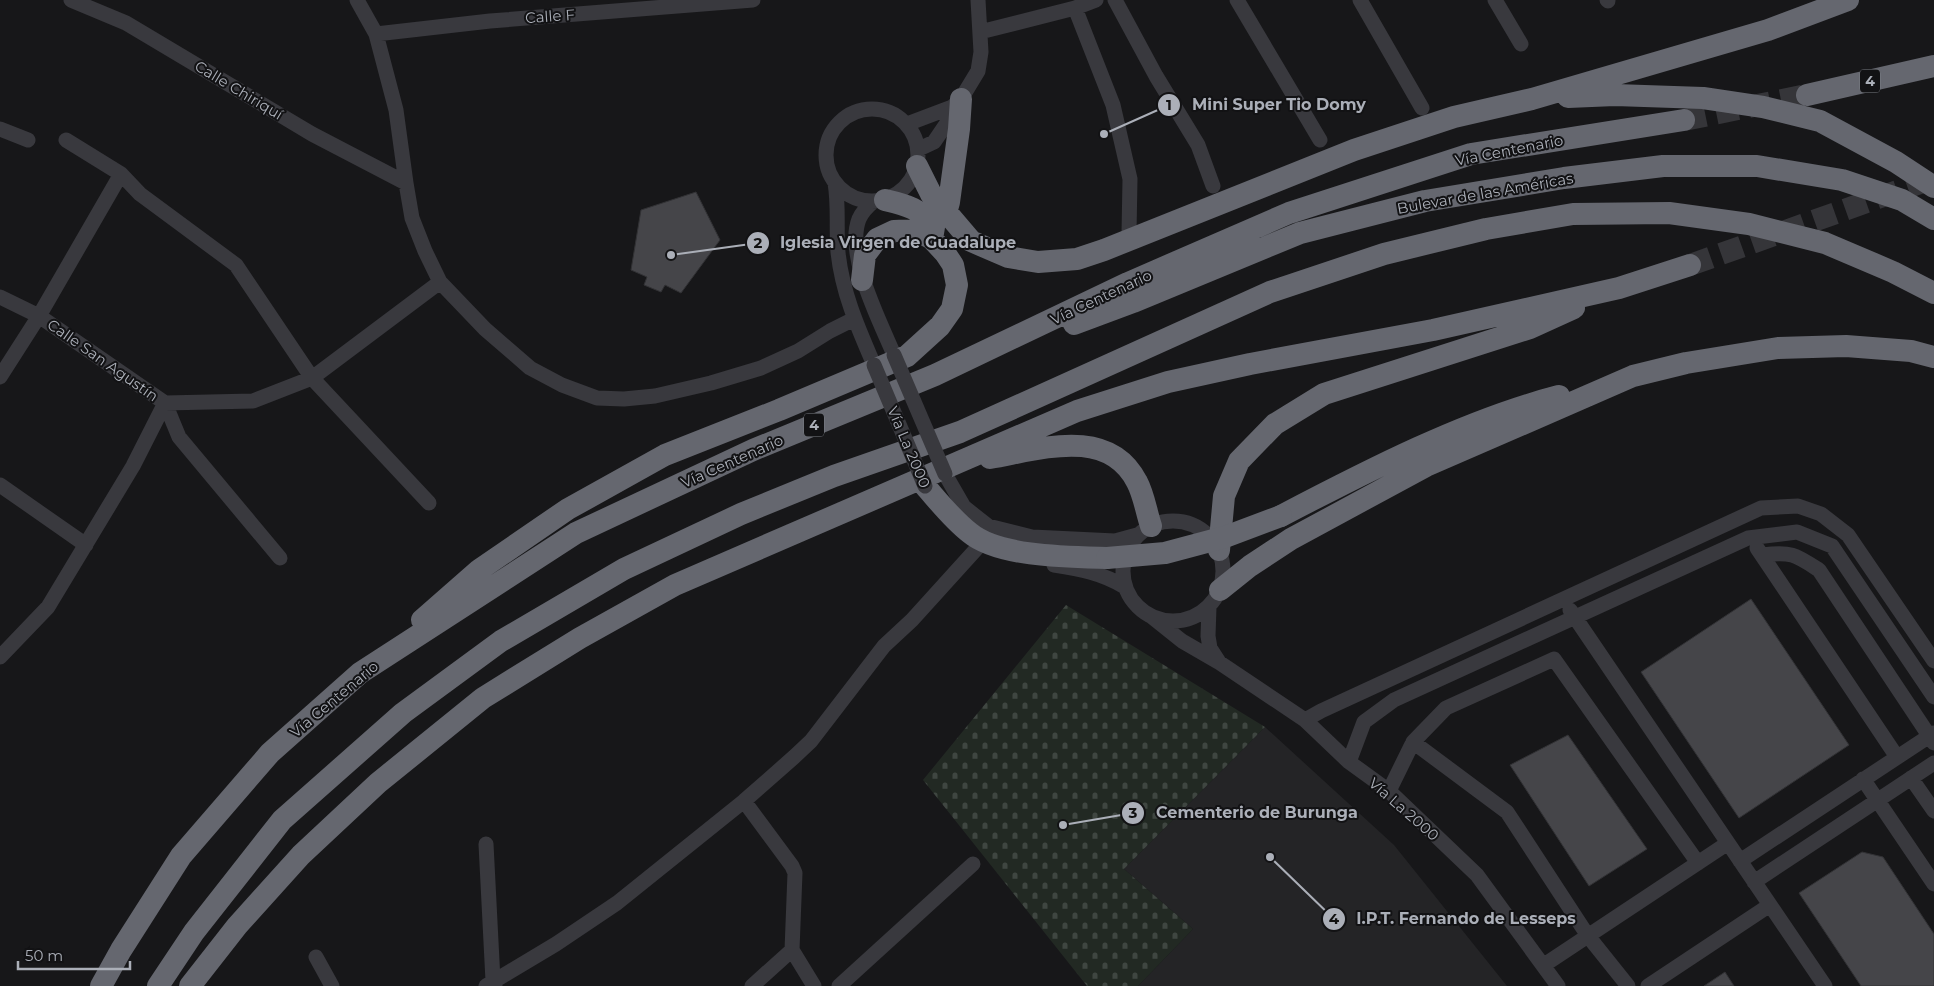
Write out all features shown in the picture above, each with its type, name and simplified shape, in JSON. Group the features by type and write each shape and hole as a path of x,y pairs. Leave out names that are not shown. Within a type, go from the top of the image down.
{"highway":[{"path":"918,158 931,194 971,241 1008,257 1038,262 1077,259 1104,250 1354,150 1454,117 1532,99 1768,30 1848,0"},
{"name":"4","path":"1806,95 1934,66"},
{"path":"1532,99 1615,95 1693,98 1762,107 1820,121 1896,162 1934,187"},
{"path":"946,213 959,129 957,103"},
{"name":"Vía Centenario","path":"102,986 121,950 181,856 270,753 360,673 576,533 752,450 935,376 1128,283 1289,213 1471,154 1684,120"},
{"name":"Bulevar de las Américas","path":"935,376 1133,302 1300,233 1425,201 1564,178 1663,166 1757,166 1842,180 1902,200 1934,219"},
{"path":"880,200 909,205 927,218 934,227 932,239"},
{"path":"158,986 194,932 282,820 403,713 501,641 624,569 741,514 834,476 960,432 1270,292 1384,254 1486,229 1573,214 1669,213 1749,224 1825,242 1893,272 1934,293"},
{"path":"360,673 479,570 568,509 665,455 779,410 907,356 940,326 952,308 956,285 953,265 945,252 932,239 916,230 894,230 877,239 865,255 862,280"},
{"path":"190,986 237,926 301,855 378,783 483,698 580,638 676,585 950,469 1077,411 1168,382 1250,364 1433,330 1619,288 1690,265"},
{"path":"1219,550 1224,496 1239,462 1274,424 1324,394 1530,328 1619,288"},
{"path":"925,486 971,534 1006,550 1069,557 1107,558 1165,553 1225,537 1281,516 1419,448 1521,406 1633,376 1686,363 1778,348 1846,346 1911,351 1934,357"},
{"path":"1215,598 1250,566 1291,539 1426,466 1633,376"},
{"path":"950,469 1060,445 1080,444 1103,450 1130,470 1137,482 1144,530"}],"street":[{"name":"Calle Chiriquí","path":"71,0 126,23 312,134 406,183"},
{"path":"357,0 376,34 396,110 412,218 440,282 485,329 530,368 562,386 597,398 624,400 655,396 711,383 761,368 798,351 854,319"},
{"name":"Calle F","path":"376,34 490,21 753,0"},
{"path":"918,158 907,124 895,114 880,109 864,109 849,114 837,124 828,138 825,153 827,169 834,183 845,193 859,200 880,200 900,193 911,181 918,158 934,142 978,71 981,52 978,0"},
{"path":"980,32 1075,8 1096,0"},
{"path":"1115,0 1156,76 1198,145 1213,186"},
{"path":"1238,0 1320,140"},
{"path":"1360,0 1422,108"},
{"path":"1495,0 1520,44"},
{"path":"1075,8 1115,114 1130,179 1129,233"},
{"path":"907,124 957,103"},
{"path":"0,130 28,140"},
{"path":"66,140 121,174 140,194 236,264 312,378 428,504"},
{"path":"0,376 39,316 121,174"},
{"name":"Vía La 2000","path":"834,183 838,202 838,251 844,286 854,319 925,486 939,514 962,538 988,551 1017,560 1086,570 1113,580 1125,587"},
{"name":"Vía La 2000","path":"880,200 859,218 856,232 862,280 894,355 950,469 964,507 988,526 1032,537 1114,541 1144,530"},
{"path":"0,657 48,607 133,466 165,403 253,401 312,378 440,282"},
{"name":"Calle San Agustín","path":"0,297 39,316 165,403 179,437 280,558"},
{"path":"0,485 86,545"},
{"path":"1305,720 1761,508 1798,506 1821,514 1848,535 1934,661"},
{"path":"1166,521 1182,521 1198,527 1210,537 1219,550 1224,570 1215,598 1192,618 1172,622 1152,617 1135,605 1125,587 1122,569 1126,551 1144,530 1166,521"},
{"path":"1349,762 1364,722 1394,700 1748,538 1797,532 1832,546 1934,697"},
{"path":"1748,538 1763,555 1898,757"},
{"path":"486,844 491,984 556,944 617,903 744,801 811,741 884,646 912,620 979,546"},
{"path":"1740,860 1863,779 1932,737 1819,570 1792,554 1763,555"},
{"name":"Vía La 2000","path":"1215,598 1208,636 1210,648 1220,663"},
{"path":"1563,600 1825,986"},
{"name":"Vía La 2000","path":"1152,617 1182,641 1220,663 1305,720 1349,762 1389,791 1476,875 1558,986"},
{"path":"1389,791 1413,742 1446,708 1554,659 1698,863"},
{"path":"1413,742 1507,812 1588,936 1628,986"},
{"path":"1754,882 1934,763"},
{"path":"1911,778 1934,811"},
{"path":"1863,779 1934,884"},
{"path":"744,801 792,866 795,873 792,950 814,986"},
{"path":"1544,965 1728,843"},
{"path":"839,986 973,864"},
{"path":"1648,986 1770,904"},
{"path":"752,986 792,950"},
{"path":"316,957 332,986"}],"shaded area":[{"path":"1265,727 1394,845 1507,986 1138,986 1193,929 1124,869"}],"green space":[{"path":"1066,605 1265,727 1124,869 1193,929 1138,986 1087,986 923,780"}],"building":[{"path":"696,192 720,240 681,293 665,285 661,292 644,285 647,277 631,270 641,210"},
{"path":"1751,599 1849,745 1739,818 1641,672"},
{"path":"1568,735 1647,849 1589,886 1510,765"},
{"path":"1862,852 1883,857 1934,934 1934,986 1861,986 1799,893"},
{"path":"1725,972 1734,986 1704,986"}],"tunnel":[{"path":"1684,120 1807,95"},
{"path":"1690,265 1934,178"}],"place":[{"name":"Mini Super Tio Domy","path":"1104,134"},
{"name":"Iglesia Virgen de Guadalupe","path":"671,255"},
{"name":"Cementerio de Burunga","path":"1063,825"},
{"name":"I.P.T. Fernando de Lesseps","path":"1270,857"}]}
